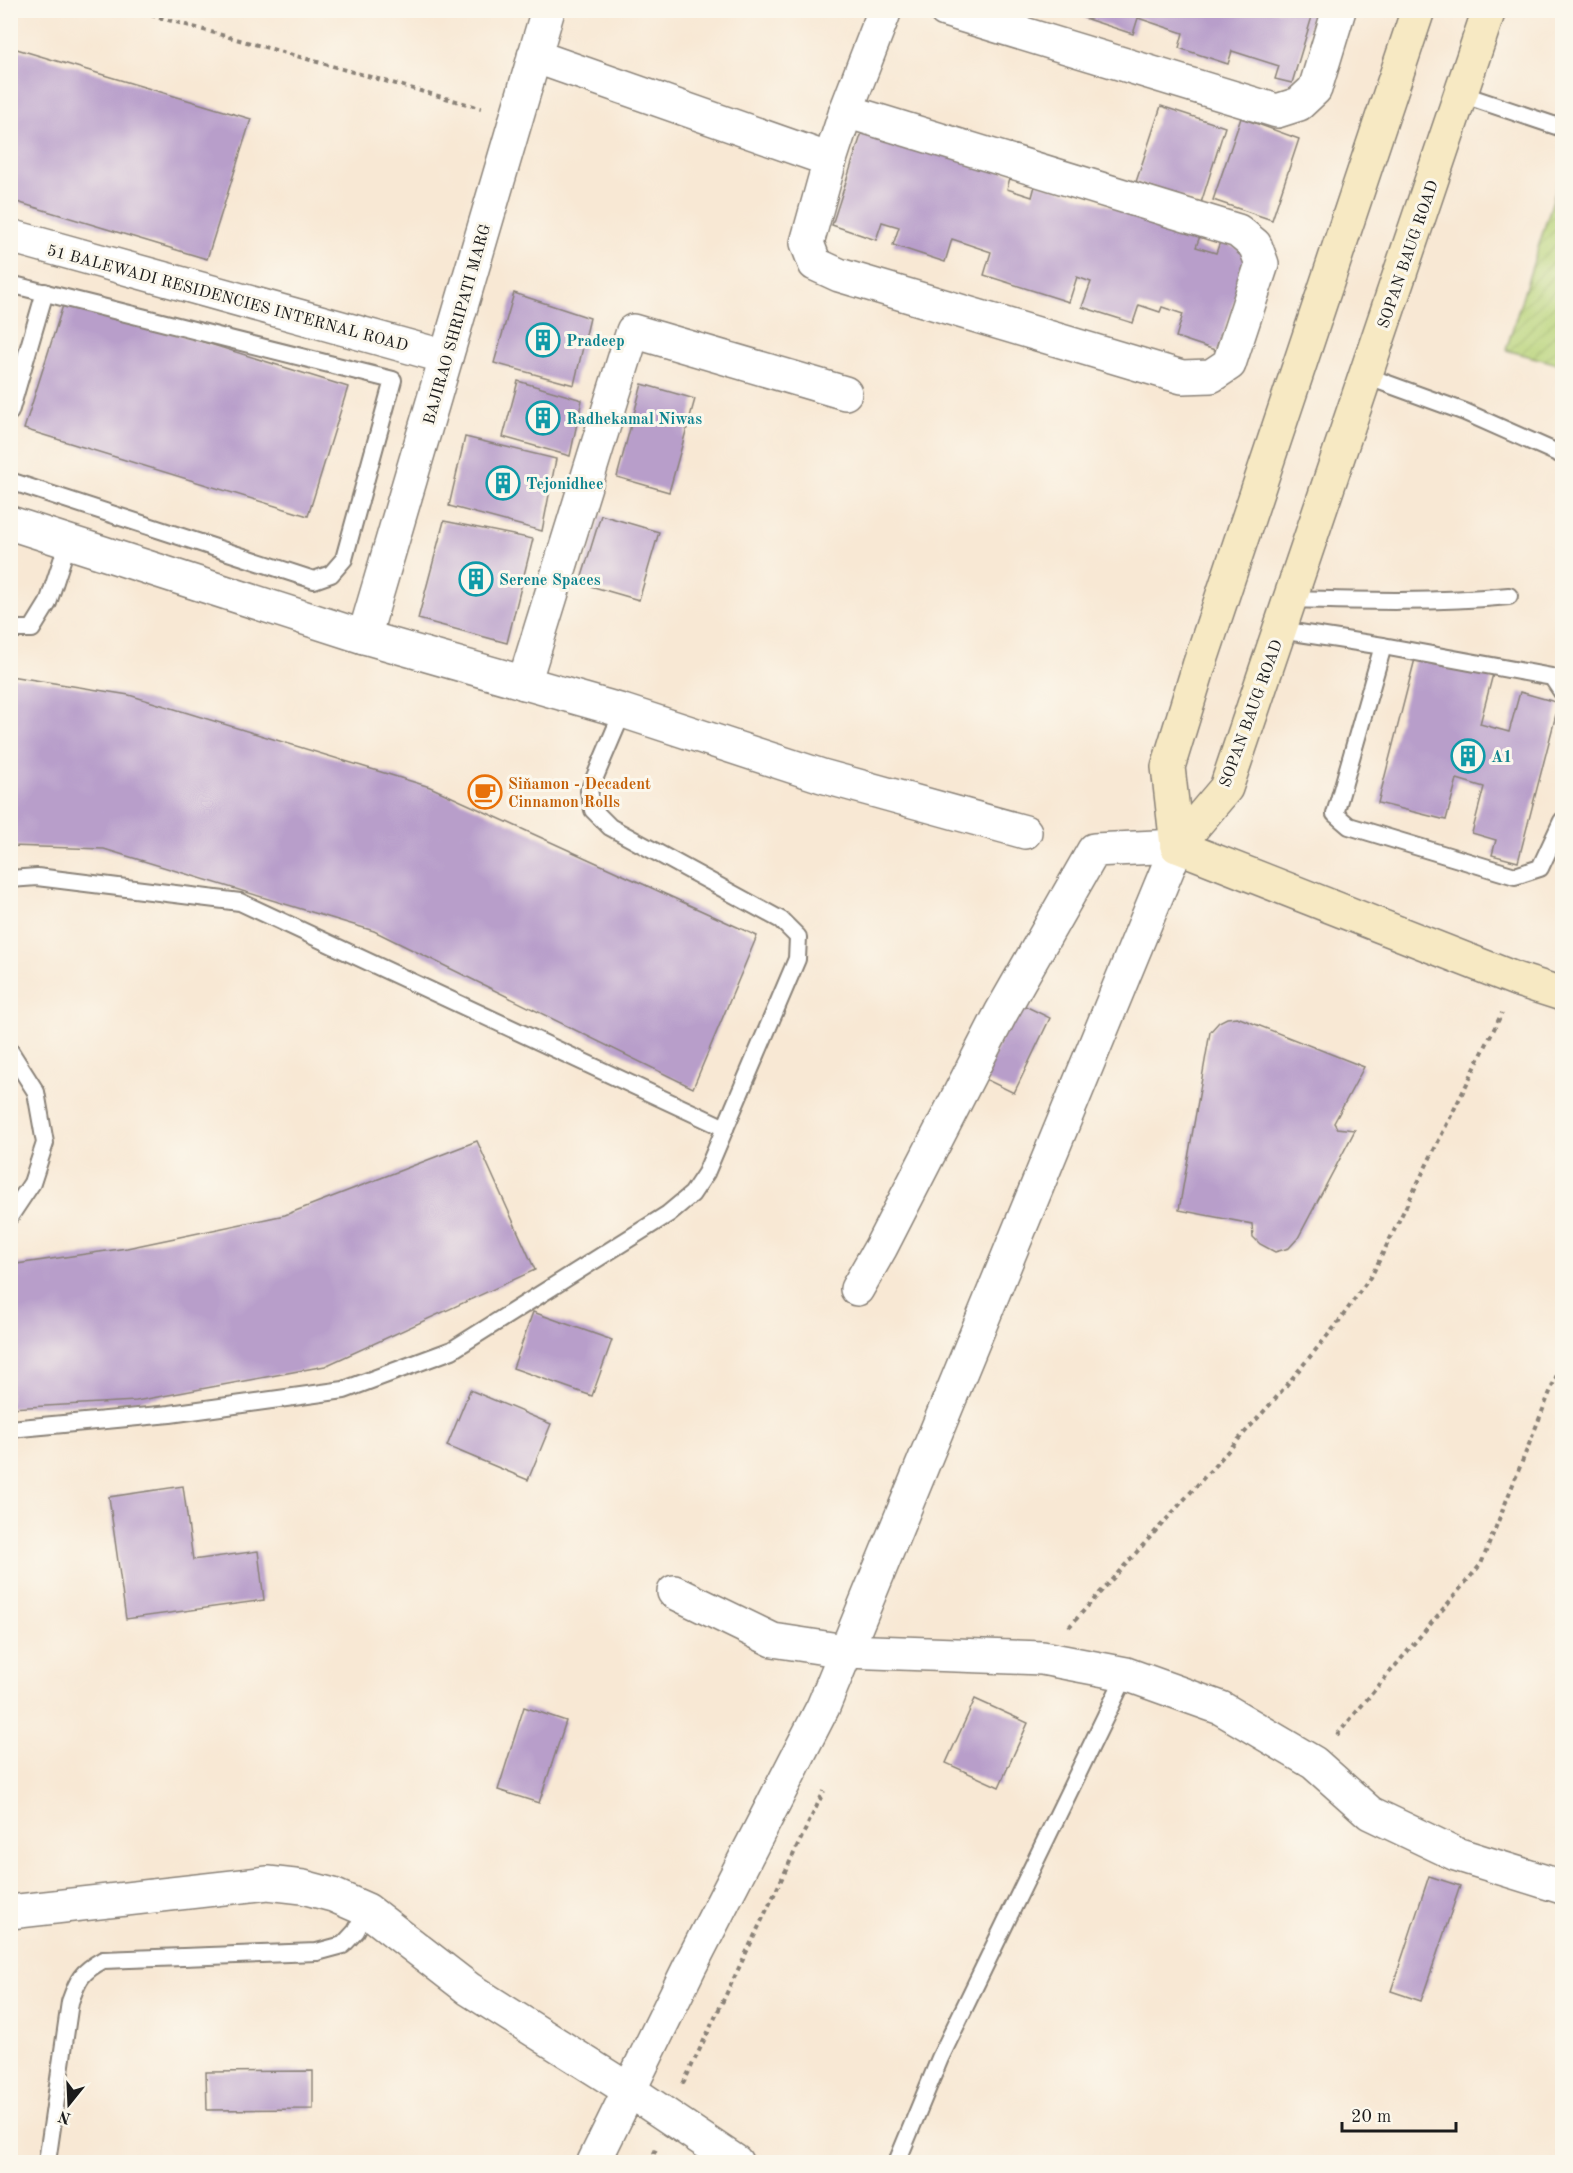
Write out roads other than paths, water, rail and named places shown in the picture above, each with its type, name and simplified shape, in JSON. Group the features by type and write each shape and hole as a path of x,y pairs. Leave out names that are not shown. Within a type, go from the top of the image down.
{"street":[{"name":"BAJIRAO SHRIPATI MARG","path":"364,637 548,10"},
{"path":"846,111 1238,231 1255,245 1262,264 1229,364 1211,376 1182,377 839,275 815,264 807,243 846,111 885,10"},
{"path":"945,10 1277,111 1299,104 1315,89 1339,10"},
{"path":"594,2163 690,1966 823,1707 1178,846 1168,767 1202,655 1418,10"},
{"name":"SOPAN BAUG ROAD","path":"1178,846 1226,789 1489,10"},
{"path":"534,56 830,160"},
{"name":"51 BALEWADI RESIDENCIES INTERNAL ROAD","path":"10,236 446,357"},
{"path":"524,683 633,331 845,393"},
{"path":"10,523 364,637 623,711 822,776 1026,832"},
{"path":"857,1289 1001,1013 1094,850 1178,846 1518,980 1563,994"},
{"path":"674,1592 773,1640 845,1651 1042,1658 1126,1674 1221,1708 1314,1763 1370,1813 1456,1854 1563,1887"},
{"path":"10,1911 268,1883 303,1887 333,1895 367,1910 470,1989 629,2090 735,2163"}],"lane":[{"path":"1461,94 1563,128"},
{"path":"10,284 393,380 344,559 331,574 314,580 10,481"},
{"path":"10,412 45,292"},
{"path":"1366,376 1465,412 1563,455"},
{"path":"10,629 32,629 48,603 68,542"},
{"path":"1291,599 1466,600 1509,596"},
{"path":"1280,630 1552,677 1563,692"},
{"path":"1383,646 1335,814 1349,826 1515,876 1540,868 1563,821"},
{"path":"10,1429 170,1414 344,1390 452,1350 668,1214 692,1194 706,1173 797,959 798,936 782,920 610,827 593,810 589,791 623,711"},
{"path":"10,879 37,878 240,902 725,1128"},
{"path":"10,1051 36,1092 45,1143 32,1183 10,1216"},
{"path":"897,2163 940,2058 1126,1674"},
{"path":"46,2163 70,2002 75,1986 86,1969 103,1960 317,1952 343,1946 356,1931 367,1910"}],"place":[{"name":"Pradeep","path":"543,340"},
{"name":"Radhekamal Niwas","path":"543,418"},
{"name":"Tejonidhee","path":"503,483"},
{"name":"Serene Spaces","path":"476,579"},
{"name":"A1","path":"1468,756"},
{"name":"Siňamon - Decadent Cinnamon Rolls","path":"485,792"}]}
